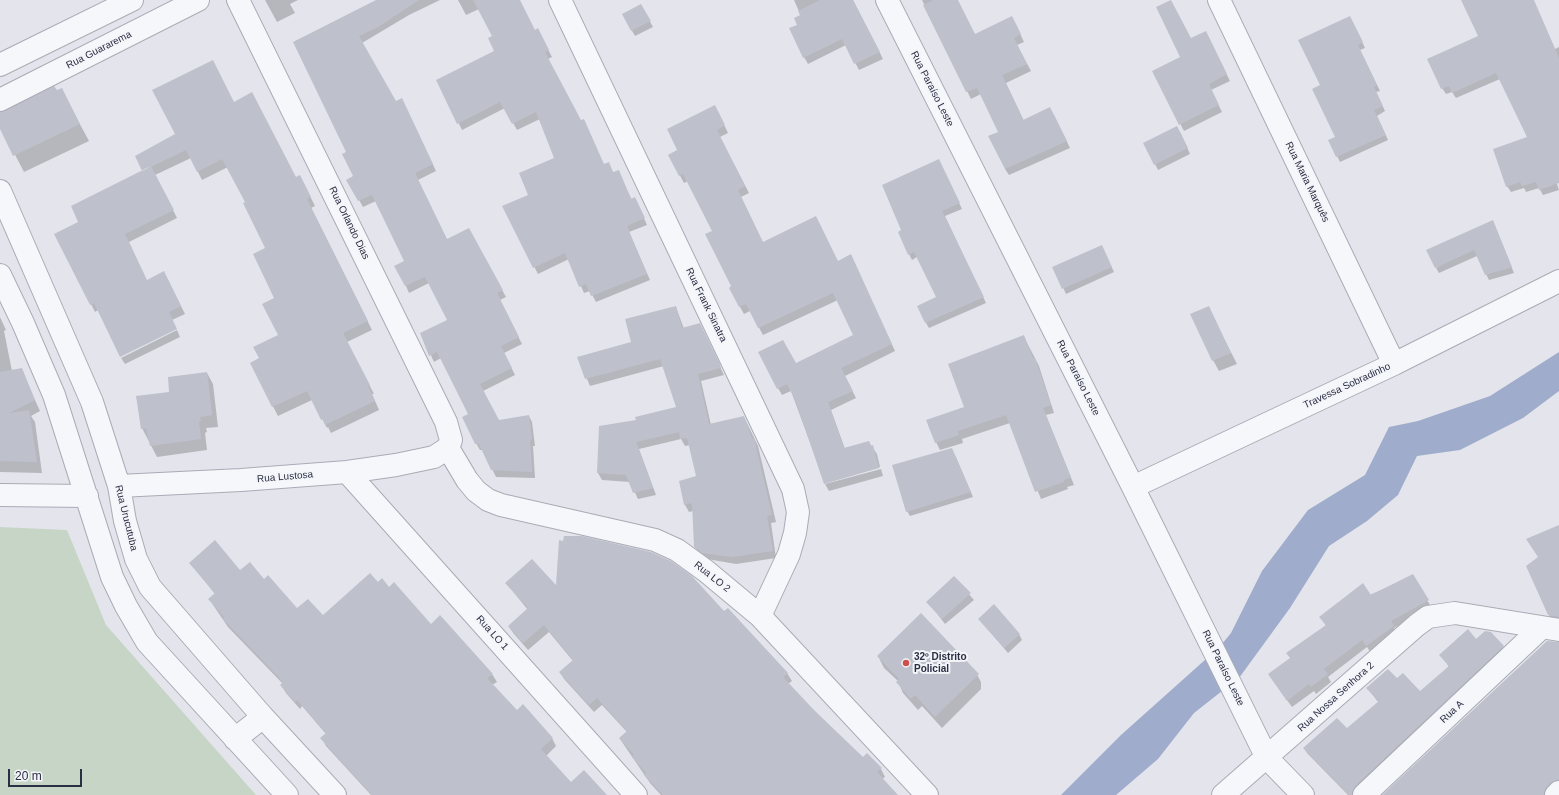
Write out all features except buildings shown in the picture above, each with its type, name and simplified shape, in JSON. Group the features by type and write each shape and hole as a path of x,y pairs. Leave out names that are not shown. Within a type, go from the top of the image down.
{"street":[{"path":"0,65 132,0"},
{"name":"Rua Guararema","path":"0,100 198,0"},
{"name":"Rua Orlando Dias","path":"238,0 446,422 451,440 448,448"},
{"name":"Rua Frank Sinatra","path":"560,0 793,489 798,512 795,533 789,554 760,616"},
{"name":"Rua Paraíso Leste","path":"887,0 1133,487 1267,758 1303,795"},
{"name":"Rua Maria Marquês","path":"1219,0 1394,364"},
{"name":"Rua Urucutuba","path":"0,191 92,402 119,486 125,521 136,559 150,587 263,717 334,795"},
{"path":"0,275 23,323 54,395 112,577 146,642 283,791 308,767"},
{"name":"Travessa Sobradinho","path":"1133,487 1394,364 1559,281"},
{"name":"Rua Lustosa","path":"119,486 241,480 347,472 396,465 434,457 448,448"},
{"name":"Rua LO 2","path":"448,448 467,480 476,491 488,500 501,506 655,540 677,550 706,571 760,616 927,795"},
{"name":"Rua LO 1","path":"347,472 636,795"},
{"path":"0,495 87,496"},
{"name":"Rua Nossa Senhora 2","path":"1223,795 1417,625 1428,617 1455,614"},
{"name":"Rua A","path":"1455,614 1550,629"},
{"name":"Rua A","path":"1364,795 1550,629"},
{"path":"235,740 263,717"},
{"path":"1556,795 1559,792"}],"green space":[{"path":"0,527 67,530 106,625 256,795 0,795"}],"water":[{"path":"1559,352 1559,391 1523,418 1460,450 1417,456 1398,495 1367,521 1329,546 1290,608 1239,678 1222,644 1231,633 1262,571 1308,510 1365,475 1389,427 1418,421 1490,396"},
{"path":"1206,659 1222,691 1194,713 1158,759 1116,795 1061,795 1121,735"}],"place":[{"name":"32º Distrito Policial","path":"906,663"}]}
